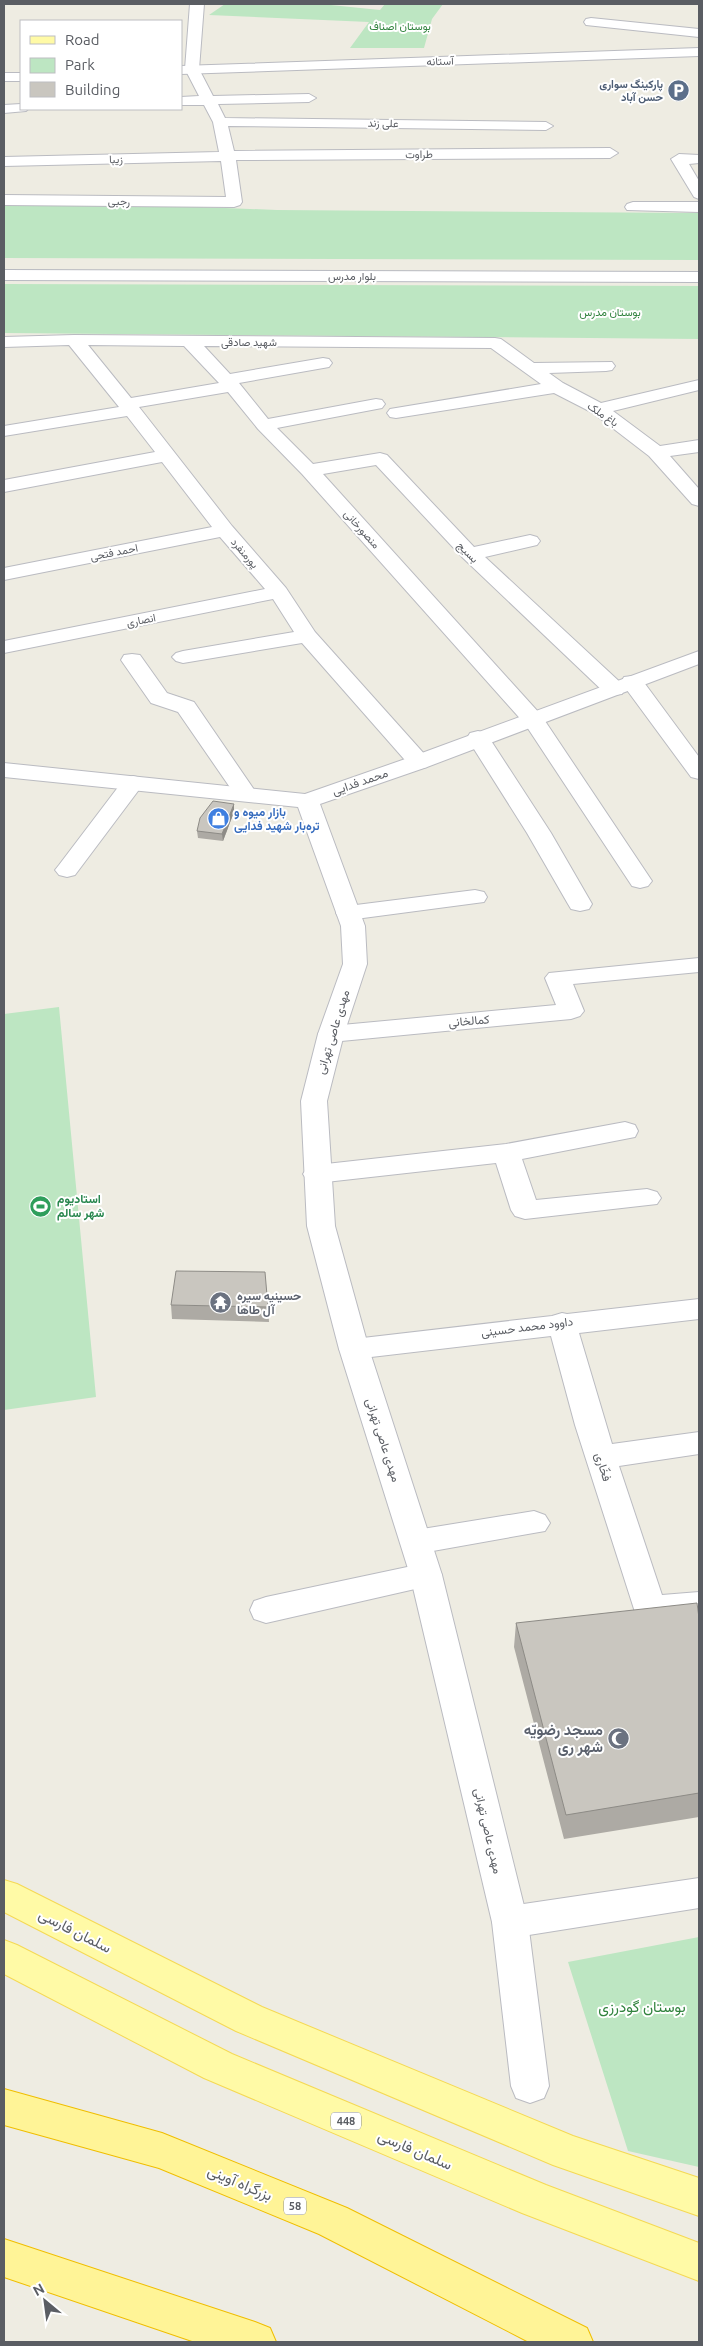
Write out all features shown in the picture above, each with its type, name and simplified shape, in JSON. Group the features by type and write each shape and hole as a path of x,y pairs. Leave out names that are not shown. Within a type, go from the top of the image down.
{"highway":[{"name":"بزرگراه آوینی","path":"4,2107 162,2151 333,2221 572,2342"},
{"path":"4,2258 255,2342"}],"main road":[{"name":"سلمان فارسی","path":"4,1895 250,2019 568,2152 699,2197"},
{"name":"سلمان فارسی","path":"4,1956 218,2066 536,2200 699,2262"}],"street":[{"path":"198,4 186,70 208,99 220,122 228,156"},
{"path":"591,22 699,34"},
{"name":"آستانه","path":"186,70 699,52"},
{"path":"4,77 20,77"},
{"path":"182,101 309,98"},
{"path":"498,107 506,153"},
{"path":"4,109 20,108"},
{"name":"علی زند","path":"220,122 546,126"},
{"name":"طراوت","path":"228,156 610,153"},
{"name":"زیبا","path":"4,162 228,156"},
{"name":"رجبی","path":"4,200 234,202 228,156"},
{"path":"699,159 679,159 699,194"},
{"path":"633,207 699,207"},
{"name":"بلوار مدرس","path":"4,265 699,266"},
{"name":"بلوار مدرس","path":"4,275 699,276"},
{"name":"شهید صادقی","path":"4,342 74,340 495,343"},
{"name":"پورمنفرد","path":"74,340 168,455 225,530 278,592 307,636 419,762"},
{"name":"منصورخانی","path":"189,341 229,383 264,425 309,470 533,720 640,882"},
{"name":"باغ ملک","path":"495,343 557,386 599,409 656,452 699,500"},
{"path":"4,431 129,407 323,363"},
{"path":"530,368 606,366"},
{"path":"396,413 557,386"},
{"path":"599,409 699,386"},
{"path":"264,425 376,404"},
{"path":"656,452 699,446"},
{"path":"4,486 168,455"},
{"name":"بسیج","path":"309,470 380,459 470,554 623,686 699,772"},
{"name":"احمد فتحی","path":"4,574 225,530"},
{"path":"470,554 530,541"},
{"name":"انصاری","path":"4,647 278,592"},
{"path":"183,657 307,636"},
{"name":"محمد فدایی","path":"4,770 307,800 419,762 478,738 533,720 699,657"},
{"path":"132,660 159,698 186,706 246,794"},
{"path":"478,738 539,833 580,904"},
{"path":"67,870 133,783"},
{"name":"مهدی عاصی تهرانی","path":"307,800 353,926 355,964 331,1034 314,1102 321,1226 354,1348 426,1575 510,1922 530,2086"},
{"path":"348,913 475,897"},
{"name":"کمالخانی","path":"331,1034 571,1011 558,978 699,965"},
{"path":"317,1174 506,1153 625,1131"},
{"path":"506,1153 525,1210 647,1198"},
{"name":"داوود محمد حسینی","path":"354,1348 699,1308"},
{"name":"فخّاری","path":"562,1323 600,1457 650,1609 699,1604"},
{"path":"600,1457 699,1443"},
{"path":"416,1542 534,1523"},
{"path":"266,1610 426,1575"},
{"path":"510,1922 699,1892"}],"green space":[{"name":"بوستان اصناف","path":"225,4 321,4 380,10 385,4 443,4 432,19 424,48 350,48 369,22 209,15"},
{"path":"4,203 125,204 277,210 699,213 699,260 4,258"},
{"name":"بوستان مدرس","path":"4,284 699,286 699,339 4,333"},
{"name":"استادیوم شهر سالم","path":"59,1007 96,1397 4,1410 4,1014"},
{"name":"بوستان گودرزی","path":"699,1937 699,2167 628,2151 568,1962"}],"building":[{"name":"بازار میوه و تره‌بار شهید فدایی","path":"213,801 234,804 222,834 197,831 200,818"},
{"path":"176,1271 265,1272 268,1307 171,1305"},
{"name":"مسجد رضویّه شهر ری","path":"697,1603 699,1618 699,1793 566,1815 516,1623"}],"place":[{"name":"پارکینگ سواری حسن آباد","path":"679,90"},
{"name":"بازار میوه و تره‌بار شهید فدایی","path":"218,819"},
{"name":"استادیوم شهر سالم","path":"41,1206"},
{"name":"حسینیه سیره آل طاها","path":"221,1303"},
{"name":"مسجد رضویّه شهر ری","path":"619,1739"}]}
